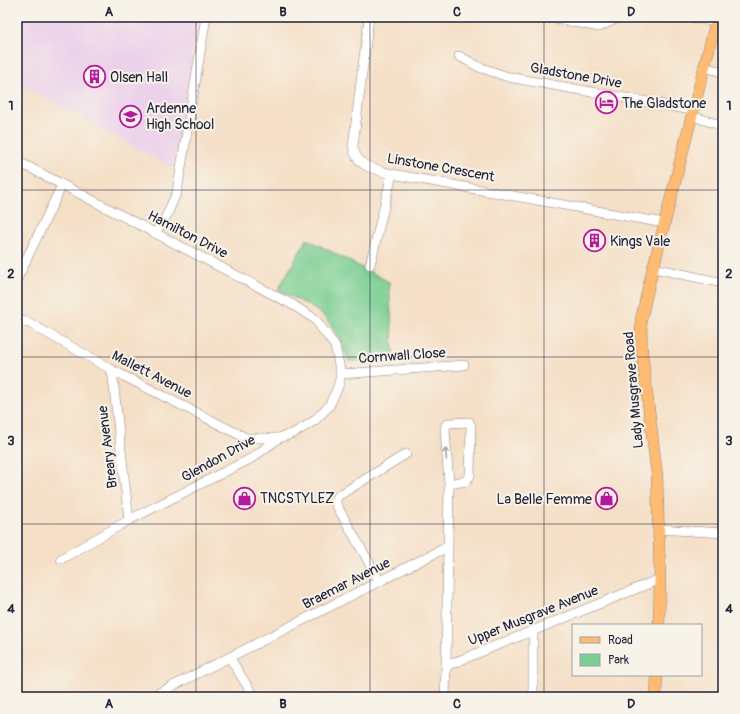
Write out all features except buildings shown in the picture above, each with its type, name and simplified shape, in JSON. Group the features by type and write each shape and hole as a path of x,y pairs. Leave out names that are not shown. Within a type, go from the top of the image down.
{"main road":[{"name":"Lady Musgrave Road","path":"658,624 660,579 657,475 642,353 642,320 664,223 703,68 717,25"},
{"path":"656,697 657,676"}],"street":[{"path":"155,233 165,219 178,192 206,17"},
{"name":"Linstone Crescent","path":"369,17 353,146 358,160 364,165 392,174 664,223"},
{"path":"550,17 599,26 620,17"},
{"path":"691,17 717,25"},
{"name":"Gladstone Drive","path":"459,56 479,67 508,78 692,113 723,126"},
{"path":"703,68 723,72"},
{"name":"Hamilton Drive","path":"17,161 293,304 315,319 335,346"},
{"path":"370,265 392,174"},
{"path":"17,279 62,185"},
{"path":"654,268 723,283"},
{"name":"Mallett Avenue","path":"17,319 31,324 112,370 246,438 279,438"},
{"name":"Glendon Drive","path":"61,559 129,520 252,458 279,438 294,433 314,421 329,406 338,387 341,374 335,346"},
{"name":"Cornwall Close","path":"341,374 464,365"},
{"name":"Breary Avenue","path":"112,370 129,520"},
{"path":"445,697 448,484 446,425 465,421 469,422 472,426 470,476 466,481 448,484"},
{"path":"380,582 336,504 336,500 338,496 406,454"},
{"path":"659,529 723,533"},
{"name":"Braemar Avenue","path":"152,697 447,547"},
{"name":"Upper Musgrave Avenue","path":"446,666 660,579"},
{"path":"533,631 534,695"},
{"path":"230,658 254,697"}],"shaded area":[{"name":"Ardenne High School","path":"17,17 198,17 174,169 17,83"}],"green space":[{"path":"307,239 389,282 394,363 349,361 336,333 323,316 305,304 278,290"}],"place":[{"name":"Olsen Hall","path":"94,77"},
{"name":"The Gladstone","path":"607,103"},
{"name":"Ardenne High School","path":"130,116"},
{"name":"Kings Vale","path":"595,241"},
{"name":"TNCSTYLEZ","path":"245,498"},
{"name":"La Belle Femme","path":"607,499"}]}
